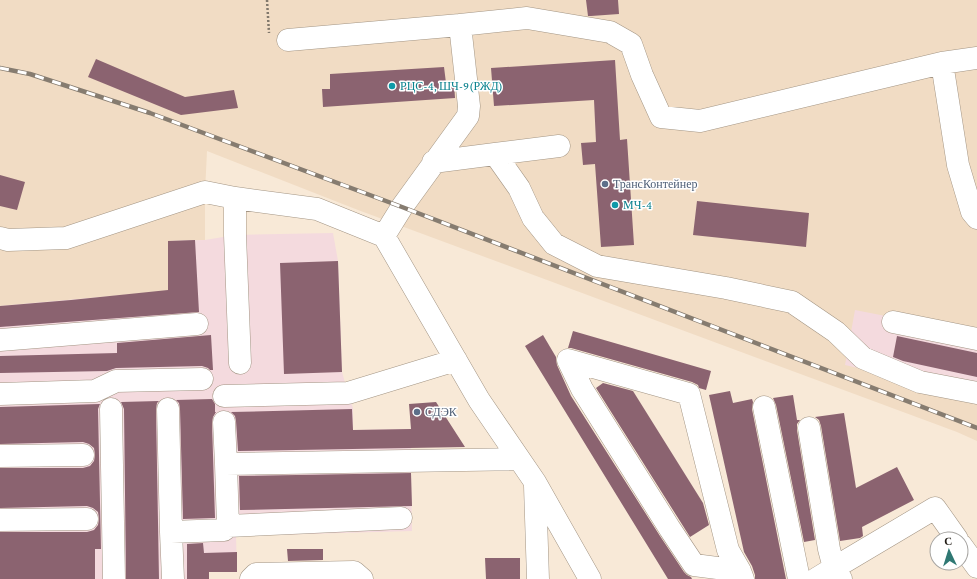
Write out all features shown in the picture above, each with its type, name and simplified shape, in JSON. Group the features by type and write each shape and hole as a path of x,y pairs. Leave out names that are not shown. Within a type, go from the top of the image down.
{"lane":[{"path":"288,40 527,18 610,32 632,44 642,75 661,117 700,121 942,63 977,58"},
{"path":"384,236 433,162 468,116 469,106 460,25"},
{"path":"942,63 958,166 972,212 977,218"},
{"path":"433,162 560,146"},
{"path":"495,154 519,188 533,218 554,244 597,266 726,288 792,302 836,332 863,358 920,382 977,393"},
{"path":"0,238 8,240 66,238 205,192 235,198 317,209 384,236 479,400 535,482 590,579"},
{"path":"235,198 240,363"},
{"path":"893,322 977,339"},
{"path":"0,340 197,324"},
{"path":"224,396 348,393 456,360"},
{"path":"568,360 689,394 728,550 742,575 694,565 582,389 568,360"},
{"path":"0,394 95,391 116,381 202,379"},
{"path":"764,407 799,579"},
{"path":"111,409 114,579"},
{"path":"168,409 173,579"},
{"path":"224,422 228,526"},
{"path":"809,428 830,549 830,575"},
{"path":"0,456 83,455"},
{"path":"226,464 520,459"},
{"path":"535,482 538,579"},
{"path":"830,575 935,508 951,531"},
{"path":"171,532 224,530 228,526 401,518"},
{"path":"0,520 87,519"},
{"path":"969,556 977,567"},
{"path":"251,579 256,574 354,572 362,579"}],"path":[{"path":"267,0 268,19"}],"shaded area":[{"path":"0,0 977,0 977,441 957,432 358,210 207,151 205,240 168,241 168,291 0,306"},
{"path":"333,233 338,261 342,372 353,408 353,430 410,429 412,461 412,531 236,536 237,571 209,572 209,579 0,579 0,306 168,291 168,241 205,240 235,235"},
{"path":"855,310 977,334 977,396 845,365"}],"building":[{"path":"586,0 618,0 619,14 588,16"},
{"path":"96,59 185,97 234,90 238,108 181,115 88,77"},
{"path":"615,60 620,140 627,139 634,245 601,247 595,164 583,165 581,143 596,142 594,100 494,106 491,68"},
{"name":"РЦС-4, ШЧ-9(РЖД)","path":"444,67 446,83 454,82 455,98 323,107 322,89 330,89 330,74"},
{"path":"0,175 25,182 17,210 0,206"},
{"path":"697,201 809,213 806,247 693,235"},
{"path":"195,240 199,312 0,327 0,306 168,290 168,241"},
{"path":"338,261 342,372 284,374 280,263"},
{"path":"573,331 711,371 706,390 699,388 698,385 692,382 568,348"},
{"path":"211,335 213,370 202,366 116,368 107,371 0,373 0,356 117,353 117,343"},
{"path":"543,335 556,357 557,365 571,396 660,536 684,572 692,579 668,579 525,346"},
{"path":"897,336 977,353 977,377 903,361 893,357"},
{"path":"603,383 633,391 703,503 709,525 690,537 596,388"},
{"path":"730,391 733,403 752,399 753,402 752,409 786,579 755,579 752,566 744,552 709,395"},
{"path":"793,395 797,420 800,420 797,424 797,430 815,540 804,542 776,405 773,398"},
{"path":"212,399 215,404 216,412 212,423 215,518 183,519 180,409 179,403 176,400"},
{"path":"159,401 156,409 159,579 126,579 124,409 121,402"},
{"path":"436,402 465,447 238,451 236,421 235,416 231,412 352,409 353,430 411,429 409,404"},
{"path":"100,404 98,409 101,549 95,549 95,579 0,579 0,532 87,532 94,530 98,525 99,519 98,512 87,506 0,508 0,468 83,468 90,466 94,461 95,455 94,448 83,442 0,444 0,407"},
{"path":"844,413 856,488 897,467 914,500 862,527 863,536 860,538 840,541 821,426 819,420 815,417"},
{"path":"411,473 412,506 240,510 239,476"},
{"path":"203,543 204,553 237,552 237,572 209,572 209,579 187,579 187,544"},
{"path":"287,549 323,549 323,560 288,561"},
{"path":"485,558 520,558 520,579 486,579"}],"railway":[{"path":"0,68 30,74 150,113 402,207 977,428"}],"place":[{"name":"РЦС-4, ШЧ-9(РЖД)","path":"392,86"},
{"name":"ТрансКонтейнер","path":"605,184"},
{"name":"МЧ-4","path":"615,205"},
{"name":"СДЭК","path":"417,412"}]}
